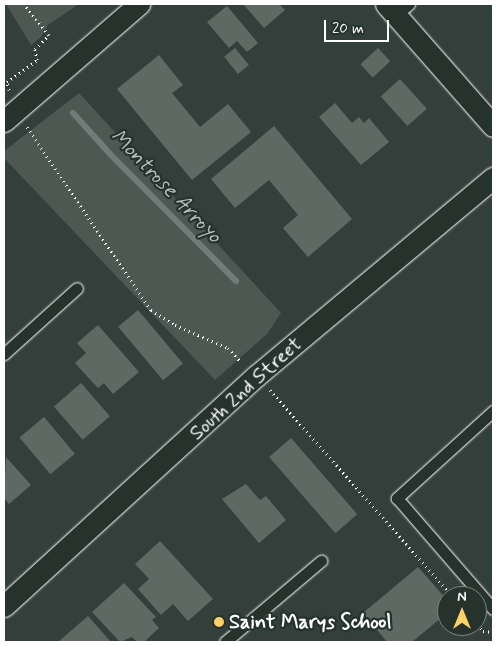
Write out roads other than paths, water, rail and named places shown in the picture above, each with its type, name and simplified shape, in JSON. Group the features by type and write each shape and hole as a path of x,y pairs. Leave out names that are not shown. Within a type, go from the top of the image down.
{"street":[{"path":"4,121 139,4"},
{"path":"397,8 493,126"},
{"name":"South 2nd Street","path":"4,606 256,376 493,178"}],"lane":[{"path":"4,354 77,288"},
{"path":"493,412 400,492 397,498 493,609"},
{"path":"225,642 321,561"}],"waterway":[{"name":"Montrose Arroyo","path":"73,113 110,154 236,281"}],"place":[{"name":"Saint Marys School","path":"219,622"}]}
